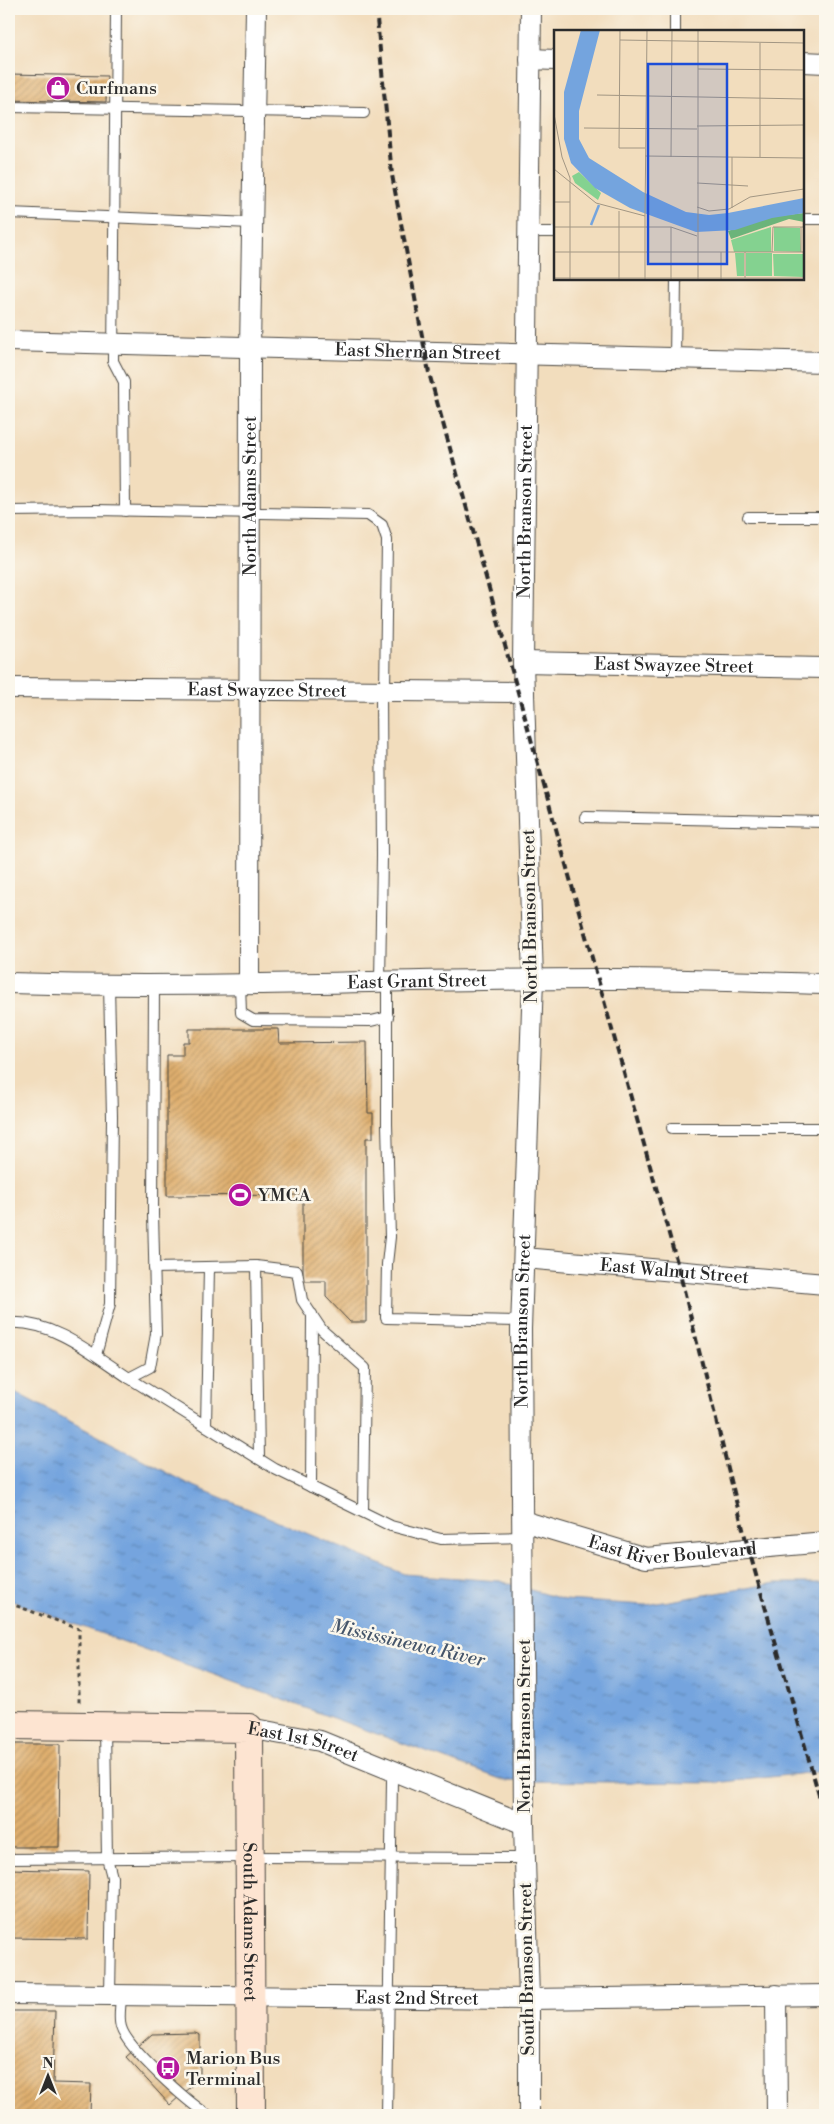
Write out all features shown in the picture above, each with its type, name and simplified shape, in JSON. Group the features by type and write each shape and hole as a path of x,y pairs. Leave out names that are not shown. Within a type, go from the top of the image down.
{"main road":[{"name":"East 1st Street","path":"9,1726 249,1728"},
{"name":"South Adams Street","path":"249,1728 252,2115"}],"street":[{"name":"North Adams Street","path":"244,984 250,690 250,348 256,9"},
{"name":"North Branson Street","path":"524,1824 522,1321 533,980 523,662 531,9"},
{"path":"530,59 554,60"},
{"path":"804,62 825,63"},
{"name":"East Sherman Street","path":"9,341 825,362"},
{"name":"East Swayzee Street","path":"523,662 825,668"},
{"name":"East Swayzee Street","path":"9,688 524,692"},
{"name":"East Grant Street","path":"9,983 109,986 597,978 825,984"},
{"name":"East Walnut Street","path":"524,1258 825,1284"},
{"name":"East River Boulevard","path":"523,1536 646,1558 825,1542"},
{"name":"East 1st Street","path":"249,1728 320,1742 524,1824"},
{"name":"South Branson Street","path":"524,1824 529,1999 529,2115"},
{"name":"East 2nd Street","path":"9,1994 529,1999 825,1995"},
{"path":"776,1995 777,2115"}],"lane":[{"path":"116,9 113,361 124,382 125,511"},
{"path":"675,9 675,30"},
{"path":"9,107 364,113"},
{"path":"9,213 252,223"},
{"path":"804,219 825,219"},
{"path":"528,232 554,232"},
{"path":"675,359 676,280"},
{"path":"9,511 250,512 368,515 382,525 387,540 383,691 382,856 383,982 388,1017 387,1124 390,1237 387,1264 386,1318 522,1321"},
{"path":"748,517 825,517"},
{"path":"585,817 825,822"},
{"path":"129,1378 150,1367 156,1334 154,1268 154,984"},
{"path":"244,984 241,1013 253,1020 371,1022 388,1017"},
{"path":"96,1356 110,1304 112,1116 109,986"},
{"path":"672,1128 825,1128"},
{"path":"154,1268 256,1266 297,1271 302,1300 322,1330 365,1368 363,1512"},
{"path":"256,1266 259,1460"},
{"path":"206,1426 209,1267"},
{"path":"311,1487 312,1314"},
{"path":"9,1323 20,1322 66,1336 275,1470 391,1526 441,1539 523,1536"},
{"path":"104,1726 106,1858 112,1877 116,1995 121,2027 134,2048 184,2097 208,2115"},
{"path":"387,2115 389,1858 392,1780 389,1769"},
{"path":"9,1859 250,1857 525,1858"}],"path":[{"path":"9,1603 79,1629 79,1704"}],"water":[{"name":"Mississinewa River","path":"9,1389 189,1484 404,1574 500,1581 565,1600 646,1605 776,1583 825,1583 825,1771 715,1783 506,1781 9,1600"}],"building":[{"name":"Curfmans","path":"9,74 107,76 106,102 9,100"},
{"path":"189,1029 278,1029 279,1043 367,1042 368,1113 373,1113 373,1138 366,1138 366,1322 350,1322 326,1297 326,1281 303,1281 303,1195 167,1196 167,1055 183,1055 183,1042 189,1042"},
{"path":"9,1744 60,1744 59,1847 9,1847"},
{"path":"9,1869 89,1871 88,1939 9,1938"},
{"path":"9,2011 55,2011 53,2083 91,2084 90,2115 9,2115"},
{"name":"Marion Bus Terminal","path":"195,2033 200,2035 200,2078 170,2105 126,2057 152,2034"}],"railway":[{"path":"376,9 392,175 429,373 679,1270 744,1533 825,1816"}],"place":[{"name":"Curfmans","path":"58,88"},
{"name":"YMCA","path":"240,1195"},
{"name":"Marion Bus Terminal","path":"168,2068"}]}
